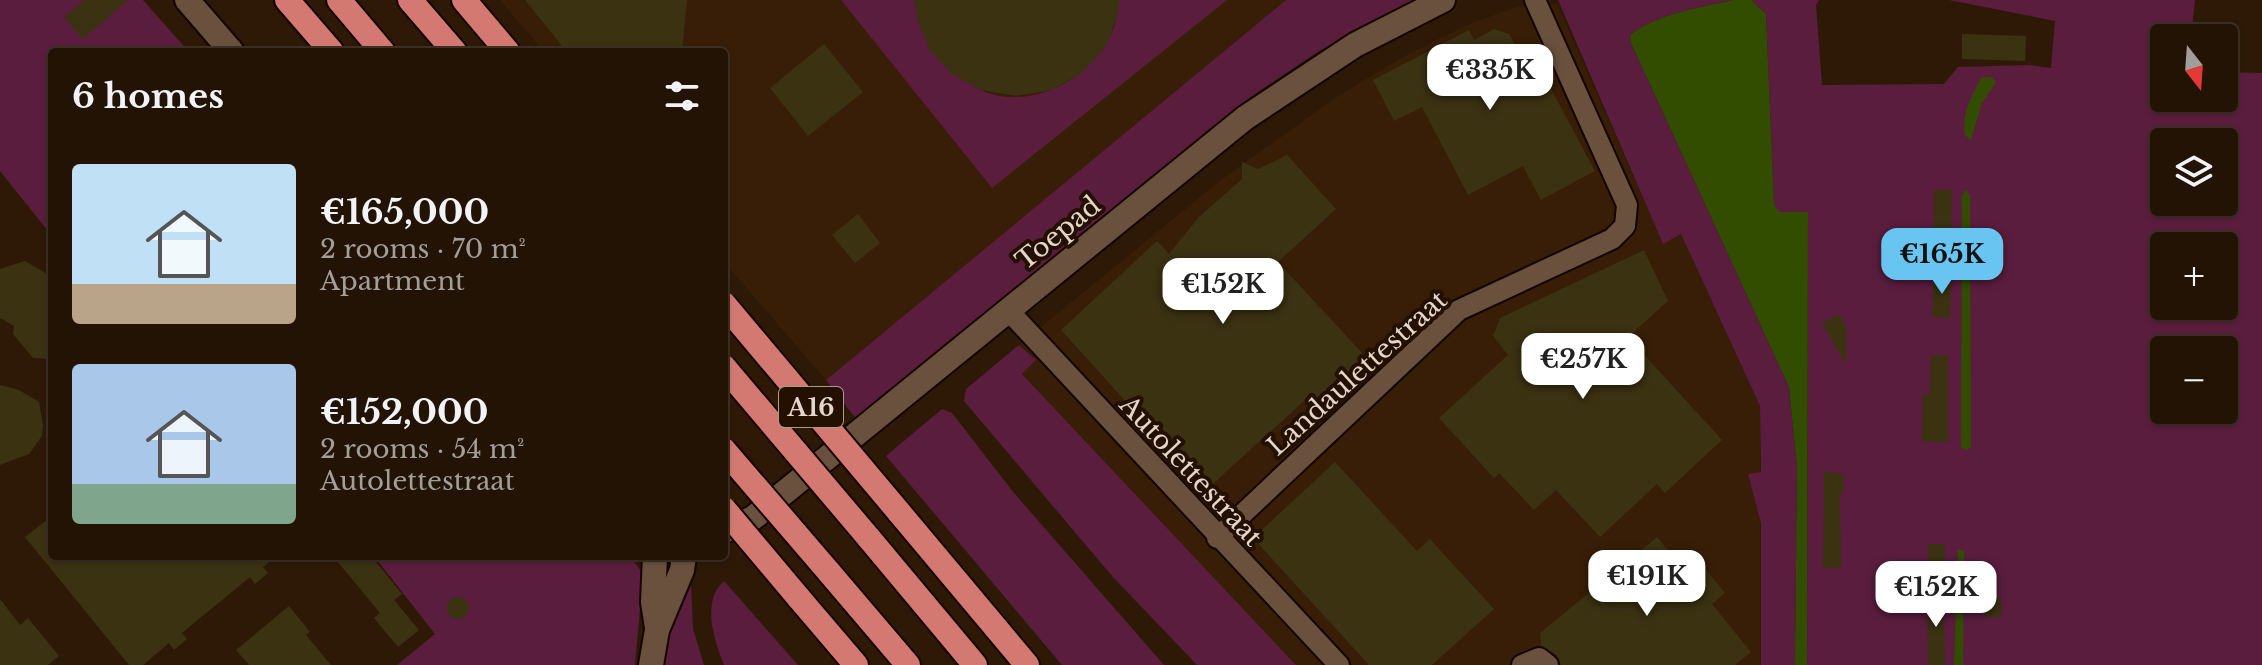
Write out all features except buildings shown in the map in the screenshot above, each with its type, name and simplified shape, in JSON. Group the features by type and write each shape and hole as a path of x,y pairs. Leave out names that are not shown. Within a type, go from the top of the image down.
{"highway":[{"path":"287,0 329,48"},
{"path":"339,0 380,48"},
{"path":"410,0 452,48"},
{"path":"464,0 505,48"},
{"name":"A16","path":"728,309 1027,665"},
{"name":"A16","path":"728,372 975,665"},
{"path":"728,455 908,665"},
{"path":"728,514 856,665"}],"street":[{"path":"187,0 229,48"},
{"name":"Toepad","path":"728,529 753,518 1245,118 1355,45 1443,0"},
{"name":"Landaulettestraat","path":"1217,538 1459,310 1612,239 1625,226 1627,205 1535,0"},
{"name":"Autolettestraat","path":"1008,310 1217,538 1339,665"},
{"path":"655,560 653,602 657,630"},
{"path":"651,665 657,630 683,560"},
{"path":"1522,665 1539,658 1548,665"}],"shaded area":[{"path":"0,0 143,0 185,48 48,48 48,231 0,171"},
{"path":"500,0 1286,0 826,380 728,267 728,48 541,48"},
{"path":"841,0 915,0 926,38 944,60 981,90 1004,96 1028,96 1051,90 1072,79 1091,63 1115,23 1119,0 1227,0 992,188"},
{"path":"1286,0 1417,0 1319,51 1252,96 857,420 826,380"},
{"path":"1558,0 1733,0 1666,16 1630,35 1789,387 1797,467 1795,665 1761,665 1761,523 1748,474 1761,472 1760,406 1681,234 1663,244"},
{"path":"1733,0 1751,0 1766,14 1774,205 1779,212 1808,212 1807,665 1795,665 1797,467 1789,387 1630,35 1666,16"},
{"path":"1751,0 1819,0 1816,5 1822,85 1944,84 1958,67 2030,65 2051,68 2055,21 1949,0 2195,0 2192,24 2150,24 2150,112 2238,112 2238,72 2262,73 2262,665 1807,665 1808,213 1778,212 1774,205 1766,14"},
{"path":"1557,4 1663,243 1681,234 1760,406 1760,665 1296,665 1022,374 1036,360 1019,345 1222,179 1338,96 1405,56 1467,25 1519,6"},
{"path":"1991,77 1996,82 1982,103 1971,140 1965,135 1964,127 1968,105 1981,78"},
{"path":"1966,190 1970,195 1971,447 1967,450 1961,447 1962,195"},
{"path":"1019,345 1036,360 1022,374 1296,665 1197,665 1112,576 964,401 966,389"},
{"path":"942,409 952,413 1014,493 1164,665 1062,665 886,456"},
{"path":"1958,549 1964,551 1963,665 1954,665"},
{"path":"377,560 633,560 643,574 635,665 397,665 435,634"},
{"path":"687,578 691,584 693,629 704,665 662,665 671,616"},
{"path":"724,581 798,665 724,665 711,610 717,589"}]}
